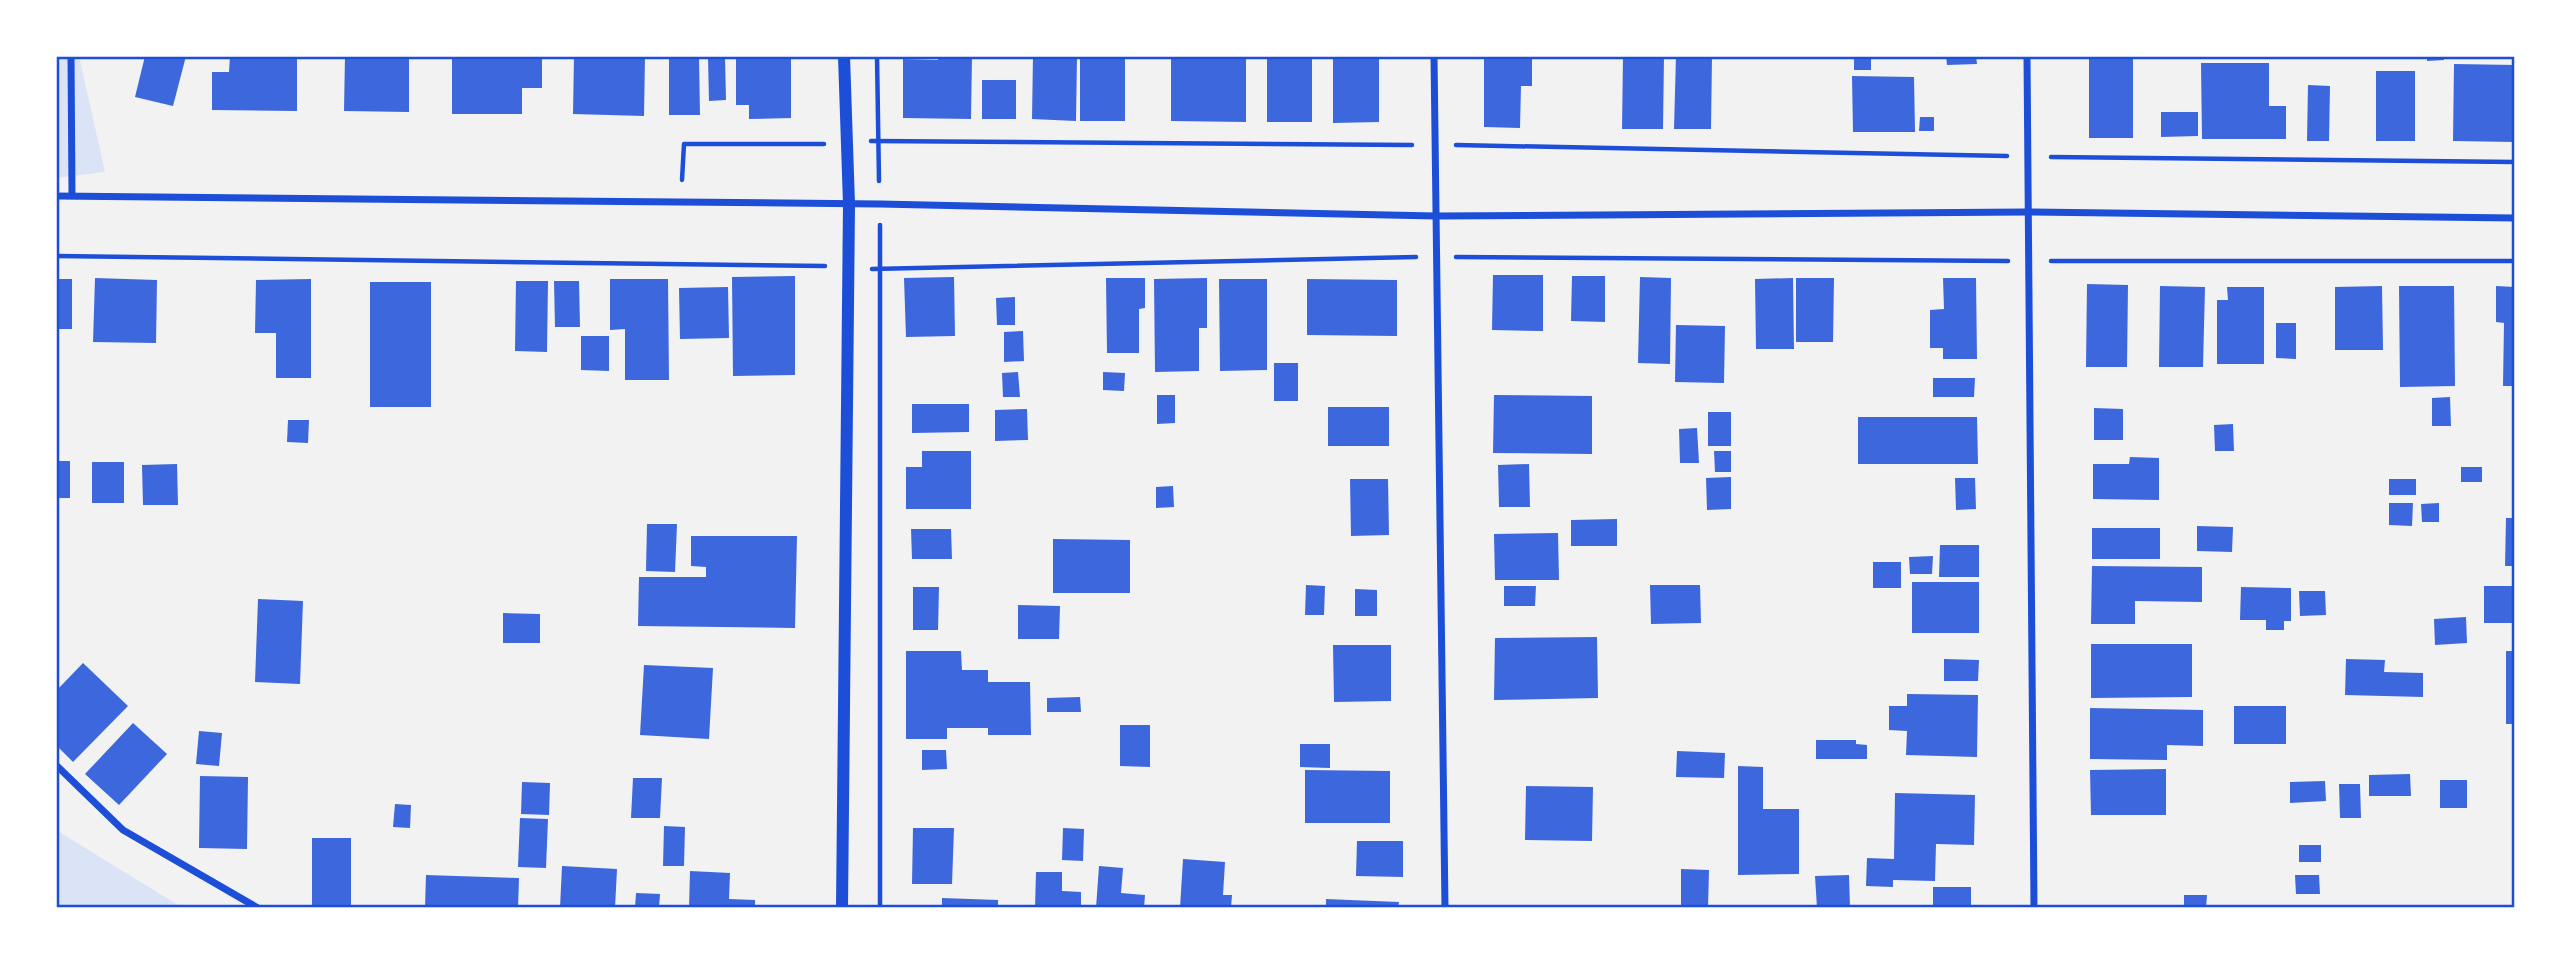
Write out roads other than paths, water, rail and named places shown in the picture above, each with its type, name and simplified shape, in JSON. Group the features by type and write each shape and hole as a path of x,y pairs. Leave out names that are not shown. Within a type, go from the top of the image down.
{"street":[{"path":"71,56 72,195"},
{"path":"842,908 849,204 844,56"},
{"path":"1434,56 1445,908"},
{"path":"2026,56 2034,908"},
{"path":"56,196 880,204 1436,216 2027,212 2515,218"},
{"path":"56,765 123,830 258,908"}]}
